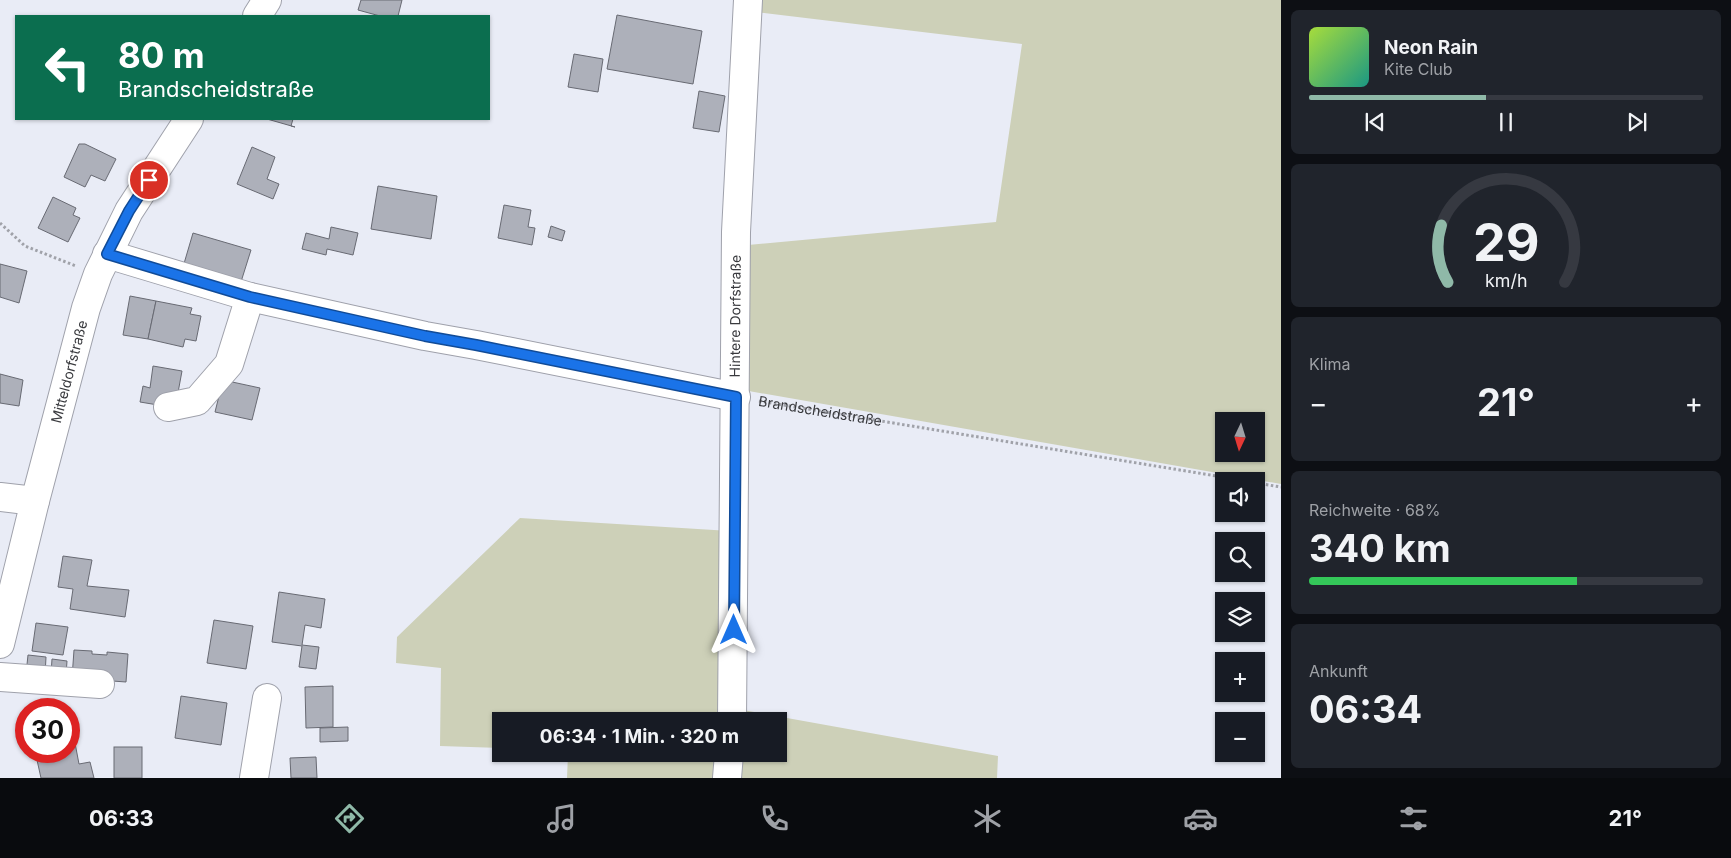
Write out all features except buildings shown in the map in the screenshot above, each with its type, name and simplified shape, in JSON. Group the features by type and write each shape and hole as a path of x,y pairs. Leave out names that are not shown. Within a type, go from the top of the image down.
{"street":[{"path":"258,15 267,0"},
{"name":"Hintere Dorfstraße","path":"732,712 736,232 748,0"},
{"name":"Mitteldorfstraße","path":"0,644 35,501 86,308 102,264 129,211 189,120"},
{"path":"102,264 425,336 736,397"},
{"path":"168,407 197,401 229,364 250,297"},
{"path":"0,497 35,501"},
{"path":"0,677 100,684"},
{"path":"254,778 267,698"},
{"path":"727,778 728,762"}],"path":[{"path":"0,223 24,246 102,264"},
{"name":"Brandscheidstraße","path":"736,397 1215,476"},
{"path":"1265,484 1281,487"}],"green space":[{"path":"748,0 1281,0 1281,484 1265,481 1265,472 1215,472 743,390 748,245 996,222 1022,44 747,11"},
{"path":"520,518 730,531 728,712 492,712 492,748 440,746 441,668 396,663 397,637"},
{"path":"787,718 998,756 997,778 737,778 738,762 787,762"},
{"path":"568,762 725,762 724,778 567,778"}],"route":[{"path":"149,180 129,211 107,254 250,297 425,336 736,397 734,630"}]}
